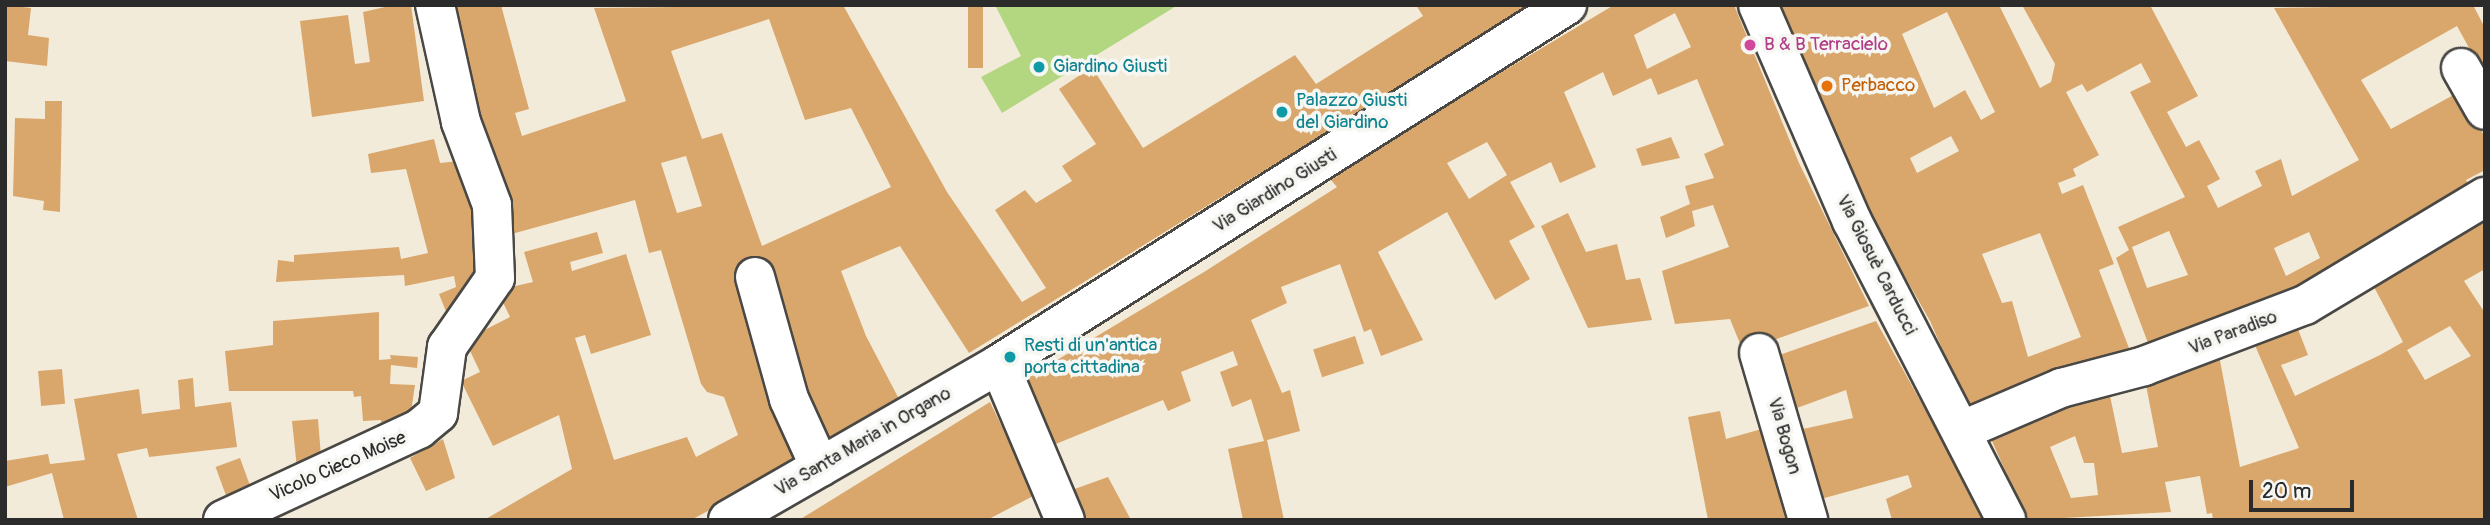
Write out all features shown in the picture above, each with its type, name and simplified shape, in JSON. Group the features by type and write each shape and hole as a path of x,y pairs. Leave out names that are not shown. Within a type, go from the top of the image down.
{"street":[{"name":"Vicolo Cieco Moise","path":"223,520 347,460 385,449 438,413 447,347 495,278 492,205 461,122 435,5"},
{"name":"Via Giosuè Carducci","path":"1758,5 1852,221 1963,430 2006,520"},
{"name":"Via Giardino Giusti","path":"999,364 1553,9"},
{"path":"2461,68 2485,110"},
{"name":"Via Paradiso","path":"1963,430 2061,388 2144,366 2305,305 2485,197"},
{"path":"755,277 789,399 820,467"},
{"name":"Via Bogon","path":"1759,354 1808,520"},
{"name":"Via Santa Maria in Organo","path":"727,520 999,364"},
{"path":"999,364 1065,520"}],"green space":[{"name":"Giardino Giusti","path":"995,5 1178,5 1002,113 981,77 1021,56"}],"building":[{"path":"5,5 31,8 28,35 49,38 47,66 5,61"},
{"path":"394,5 411,5 424,101 312,117 300,21 348,15 355,64 370,62 363,12"},
{"path":"441,5 501,5 529,109 515,113 522,136 626,101 594,8 843,5 947,192 1022,302 1046,288 995,210 1025,190 1036,203 1072,181 1062,166 1096,144 1059,89 1092,67 1143,148 1295,55 1316,84 1423,16 1416,5 1529,7 969,353 900,246 841,271 866,336 899,399 830,444 817,423 767,260 741,269 809,457 691,520 484,520 572,469 559,415 493,446 461,381 480,372 465,340 510,317 500,296 511,287 533,282 524,252 597,232 603,253 570,262 572,271 626,254 651,335 591,354 585,335 575,338 614,460 687,437 696,457 738,435 724,397 707,392 701,384 661,250 649,253 635,200 504,236","holes":["769,19 805,120 851,108 891,187 762,246 722,133 702,139 671,51","686,156 702,206 677,213 661,163"]},
{"path":"968,5 983,5 983,68 968,68"},
{"path":"1614,5 1734,5 1799,163 1869,306 1743,351 1730,319 1675,324 1662,271 1729,247 1713,205 1692,211 1695,226 1666,238 1660,217 1690,204 1685,186 1714,178 1704,154 1724,145 1697,79 1658,95 1651,78 1613,96 1603,72 1564,92 1596,167 1560,183 1551,162 1510,182 1535,227 1509,241 1530,279 1495,300 1447,212 1378,252 1423,340 1381,356 1371,329 1364,332 1340,264 1281,287 1287,303 1251,320 1282,393 1290,390 1300,431 1267,440 1284,520 1243,520 1228,449 1264,441 1251,399 1232,407 1220,372 1238,365 1233,351 1181,372 1191,401 1168,411 1163,400 1051,446 1022,381 1204,272 1337,187 1331,180 1438,110","holes":["1675,13 1691,47 1647,69 1634,35","1487,142 1507,175 1469,199 1447,163"]},
{"path":"1773,5 1999,5 2040,88 2051,82 2055,64 2022,5 2150,5 2198,96 2167,112 2186,147 2199,140 2220,179 2207,186 2218,208 2262,186 2255,171 2281,159 2292,196 2359,160 2274,8 2473,5 2485,28 2485,77 2457,26 2361,80 2391,129 2459,92 2485,137 2485,170 2466,180 2472,190 2305,284 2151,351 2116,258 2129,250 2118,227 2185,197 2130,92 2151,82 2141,63 2087,92 2082,84 2066,92 2099,155 2073,169 2076,176 2058,183 2062,194 2083,185 2114,264 2099,270 2129,348 1969,410 1930,321 1864,204","holes":["1947,12 1995,112 1981,120 1965,90 1934,108 1902,34","1951,136 1959,151 1917,173 1910,158","2169,231 2188,275 2147,288 2132,247","2309,232 2320,258 2286,276 2274,248","2040,233 2081,337 2028,357 2012,301 2002,303 1982,254"]},
{"path":"45,101 62,101 60,212 43,210 44,201 13,196 15,118 45,119"},
{"path":"1671,137 1680,158 1642,166 1636,149"},
{"path":"434,139 440,163 460,161 483,263 447,314 439,294 456,287 454,276 405,286 404,275 276,282 278,260 294,262 294,255 399,247 401,259 428,253 406,169 371,173 368,154"},
{"path":"1568,213 1586,252 1617,244 1626,280 1640,278 1652,320 1588,328 1541,226"},
{"path":"2485,221 2485,269 2464,281 2485,313 2485,520 2213,520 2212,513 2207,514 2200,476 2165,482 2171,512 2027,520 1988,432 2109,391 2122,453 2158,447 2145,380 2219,355 2240,467 2299,448 2254,343 2296,324 2308,355 2281,365 2295,396 2380,355 2403,342 2373,285","holes":["2450,326 2471,356 2425,380 2407,350","2075,436 2084,463 2094,463 2098,495 2071,498 2050,447"]},
{"path":"379,312 379,360 391,359 390,355 418,357 417,368 391,365 390,384 415,385 411,412 383,440 381,420 363,421 361,396 354,397 353,391 229,391 225,351 273,345 273,321"},
{"path":"1876,321 1984,520 1892,520 1886,499 1912,487 1908,475 1810,502 1774,357","holes":["1846,390 1853,418 1803,429 1797,408"]},
{"path":"1355,336 1364,364 1322,377 1313,350"},
{"path":"62,369 65,404 41,406 38,371"},
{"path":"193,378 195,407 231,402 237,447 149,457 147,448 117,454 138,520 64,520 52,473 5,487 5,461 48,454 50,464 85,460 74,399 139,389 142,414 180,409 178,380"},
{"path":"990,402 1035,495 987,520 799,520"},
{"path":"1720,411 1726,439 1769,427 1791,520 1708,520 1688,417"},
{"path":"318,419 322,469 298,478 292,421"},
{"path":"443,439 455,478 426,491 410,458"},
{"path":"240,458 253,494 229,503 216,467"},
{"path":"1108,477 1131,520 1080,520 1069,491"}],"place":[{"name":"B & B Terracielo","path":"1750,45"},
{"name":"Giardino Giusti","path":"1039,67"},
{"name":"Perbacco","path":"1827,86"},
{"name":"Palazzo Giusti del Giardino","path":"1282,112"},
{"name":"Resti di un'antica porta cittadina","path":"1010,357"}]}
